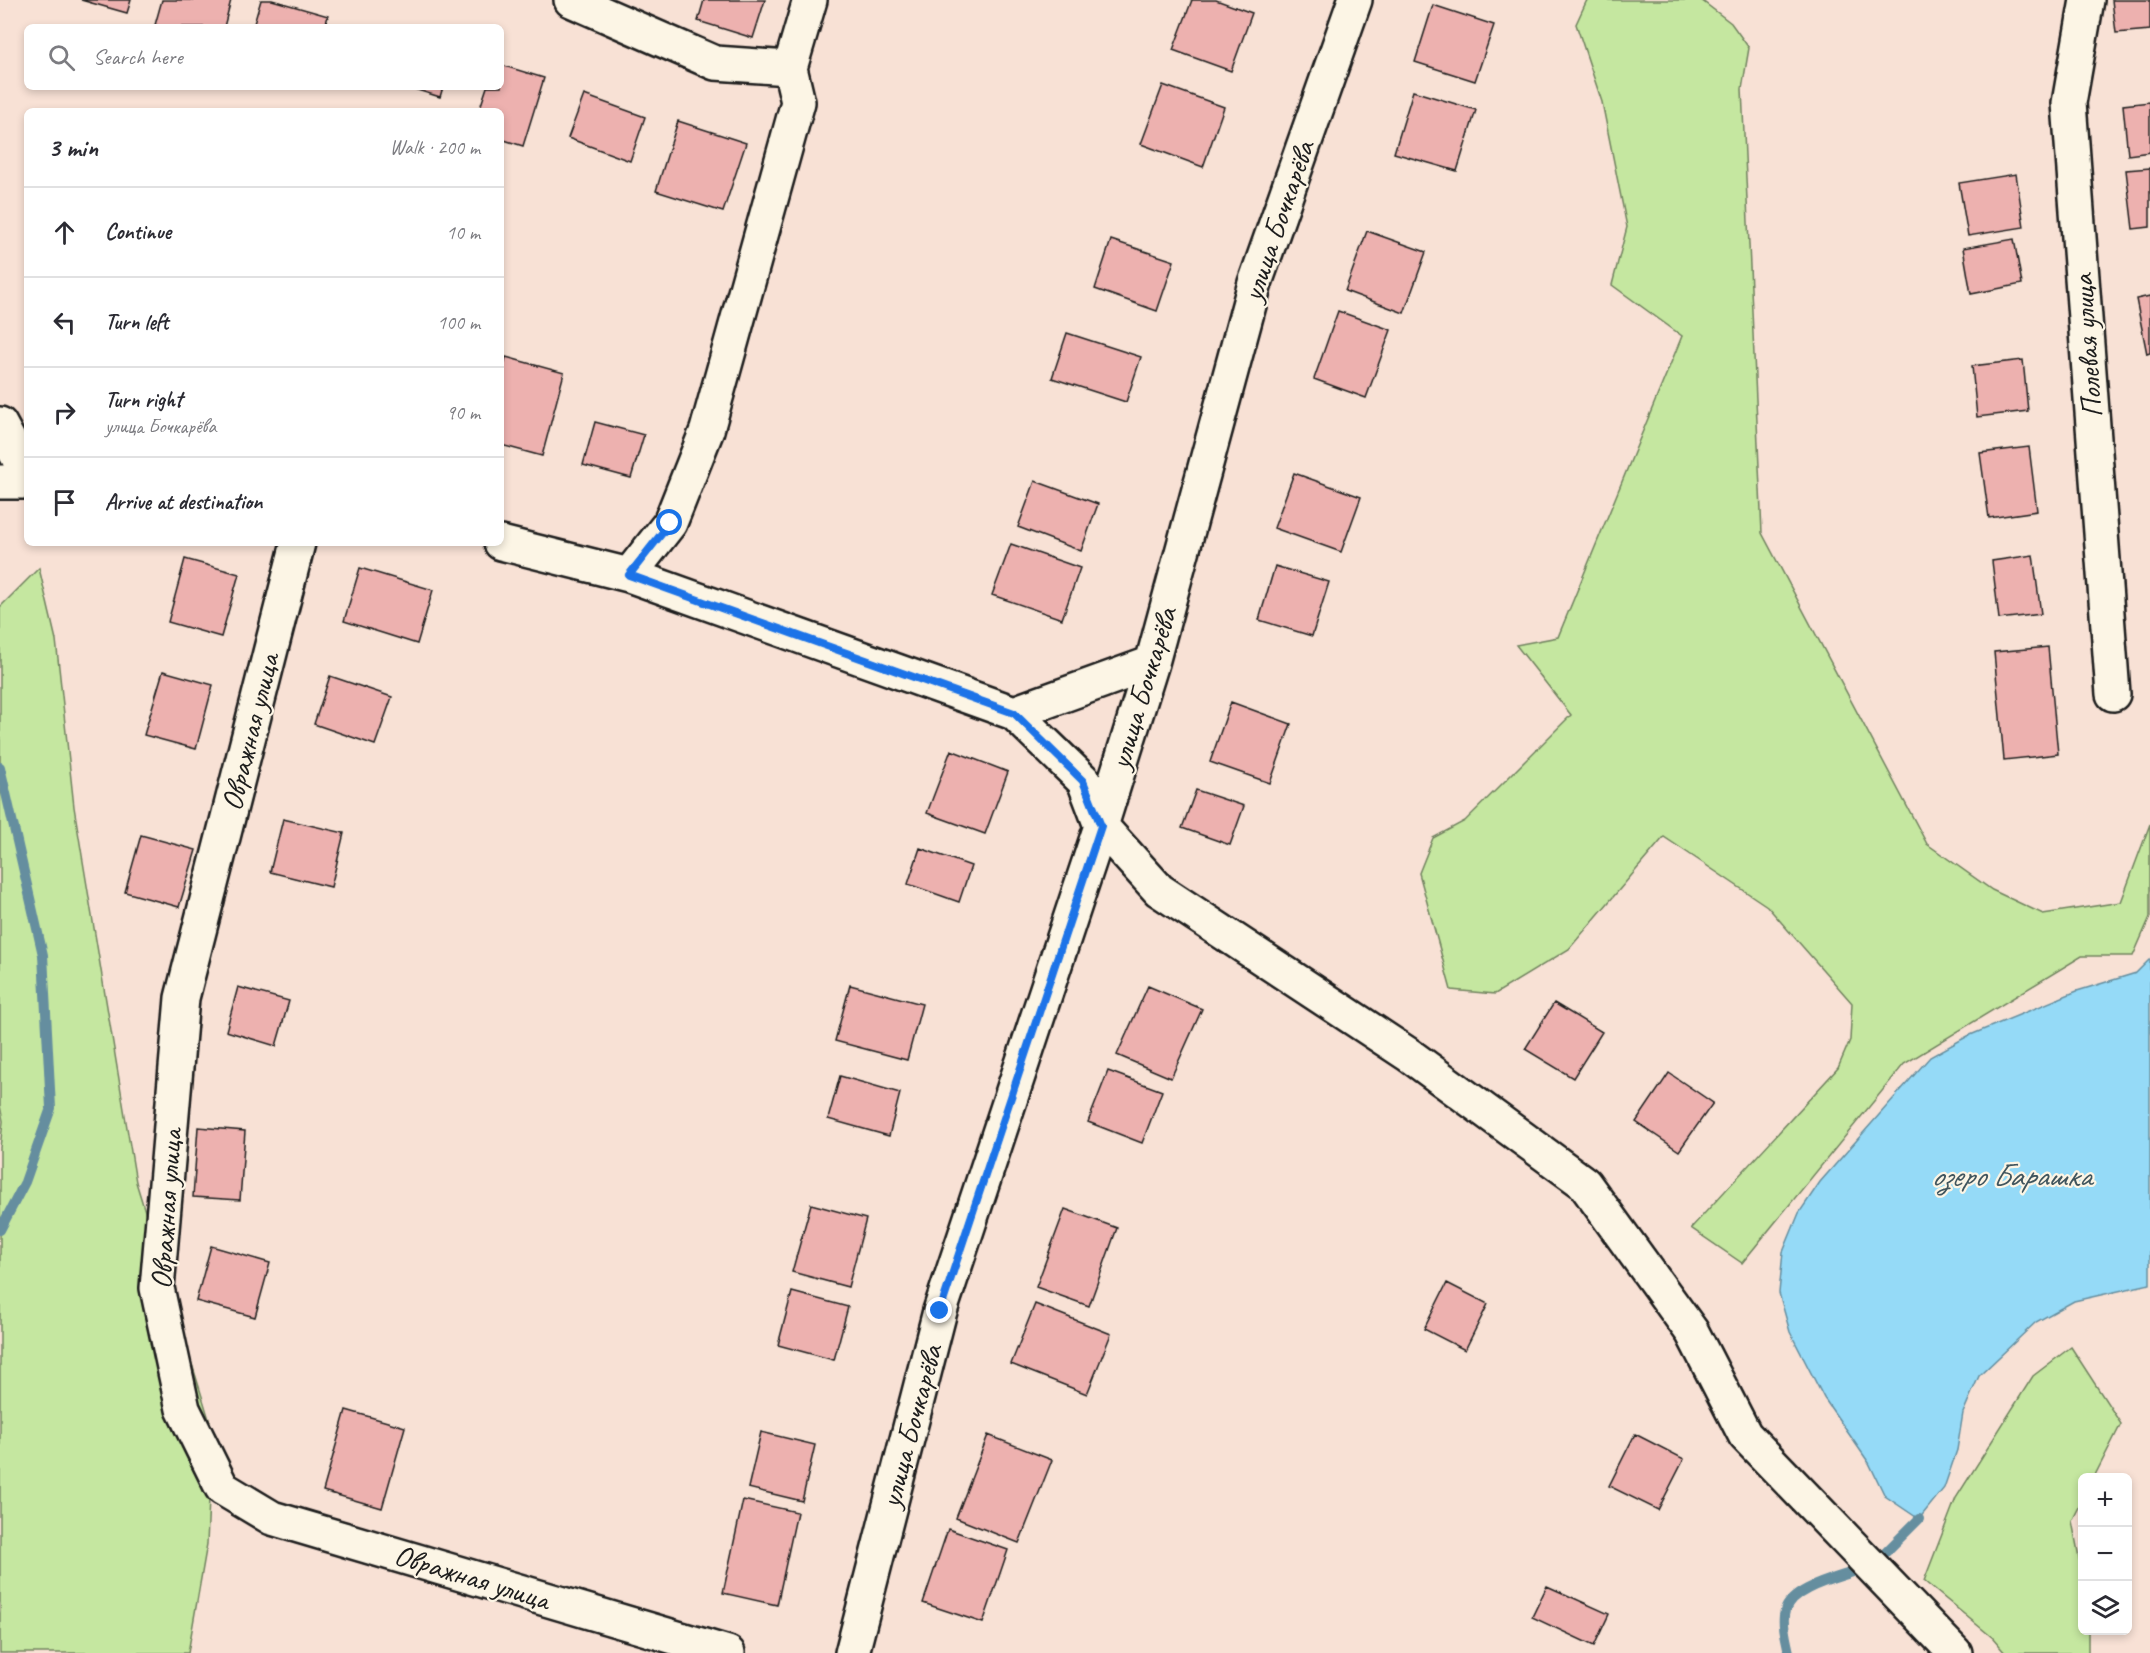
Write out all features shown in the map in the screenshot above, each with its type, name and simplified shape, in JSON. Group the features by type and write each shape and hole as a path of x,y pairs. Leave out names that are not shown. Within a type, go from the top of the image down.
{"street":[{"path":"571,0 715,63 790,68"},
{"path":"629,575 670,523 707,430 798,102 790,68 810,0"},
{"name":"улица Бочкарёва","path":"852,1653 940,1311 1101,826 1152,663 1255,283 1355,0"},
{"name":"Полевая улица","path":"2087,0 2069,103 2113,694"},
{"path":"0,424 24,468"},
{"path":"0,482 24,482"},
{"path":"504,544 629,575 1014,713 1083,781 1101,826 1159,890 1409,1055 1584,1183 1692,1332 1745,1435 1955,1653"},
{"name":"Овражная улица","path":"297,546 182,998 157,1288 183,1409 222,1488 272,1518 728,1653"},
{"path":"1014,713 1152,663"}],"green space":[{"path":"1587,0 1701,0 1731,23 1749,48 1742,89 1762,533 1927,844 1992,890 2043,914 2121,902 2150,824 2150,917 2133,956 2082,956 1904,1064 1742,1263 1691,1228 1838,1068 1850,1040 1852,1003 1767,906 1664,837 1569,949 1495,994 1451,990 1419,873 1433,838 1465,821 1571,715 1516,645 1558,637 1682,336 1612,285 1627,227 1602,102 1576,24"},
{"path":"39,568 56,640 74,807 136,1182 212,1429 207,1544 188,1653 0,1653 0,1148 3,1121 0,1106 0,607"},
{"path":"2071,1347 2121,1424 2096,1473 2078,1473 2078,1509 2072,1521 2078,1552 2078,1635 2088,1635 2088,1653 2006,1653 1993,1638 1924,1581 1956,1498 2033,1376"}],"water":[{"name":"озеро Барашка","path":"2150,959 2150,1284 2074,1301 2036,1322 1979,1376 1963,1413 1957,1450 1944,1488 1919,1519 1885,1496 1869,1463 1824,1398 1790,1332 1779,1293 1783,1252 1799,1213 1820,1182 1930,1057 1968,1036 2077,991 2136,973"}],"building":[{"path":"81,0 131,0 127,13"},
{"path":"162,0 231,0 225,24 155,24"},
{"path":"261,0 272,0 328,16 326,24 254,24"},
{"path":"704,0 765,0 753,38 698,21"},
{"path":"1192,0 1216,0 1252,13 1231,71 1173,50"},
{"path":"2112,0 2150,0 2150,30 2116,33"},
{"path":"1433,5 1494,25 1475,81 1415,62"},
{"path":"504,66 544,78 523,146 504,140 504,108 480,108 486,90 504,90"},
{"path":"1163,85 1224,107 1203,167 1141,144"},
{"path":"418,90 442,90 440,97"},
{"path":"1413,91 1476,110 1457,171 1394,153"},
{"path":"584,95 645,117 630,161 568,138"},
{"path":"2150,102 2150,152 2128,155 2123,105"},
{"path":"678,121 746,143 723,212 656,191"},
{"path":"2150,168 2150,227 2133,229 2126,170"},
{"path":"2016,174 2024,227 1968,236 1959,183"},
{"path":"1367,231 1426,252 1404,313 1345,291"},
{"path":"2014,239 2022,284 1971,294 1963,248"},
{"path":"1111,240 1174,261 1157,311 1095,289"},
{"path":"2150,296 2150,353 2147,354 2136,299"},
{"path":"1338,311 1391,330 1366,398 1314,379"},
{"path":"1067,333 1141,357 1126,402 1052,378"},
{"path":"506,357 564,373 542,456 504,446 504,365"},
{"path":"2023,360 2028,411 1977,417 1972,366"},
{"path":"595,422 644,435 631,478 583,465"},
{"path":"2029,447 2037,511 1989,518 1980,453"},
{"path":"1294,473 1361,497 1341,552 1274,528"},
{"path":"1035,481 1098,504 1081,551 1018,527"},
{"path":"1011,544 1080,568 1062,619 992,595"},
{"path":"2033,555 2041,614 1999,619 1992,561"},
{"path":"185,559 239,574 221,637 168,622"},
{"path":"1275,566 1329,582 1312,636 1259,620"},
{"path":"360,568 433,590 417,644 344,621"},
{"path":"2048,647 2058,754 2004,760 1994,652"},
{"path":"163,671 213,685 196,749 144,735"},
{"path":"330,676 392,697 375,745 314,724"},
{"path":"1231,702 1291,724 1270,783 1210,762"},
{"path":"951,750 1008,772 985,834 927,813"},
{"path":"1196,790 1244,806 1230,845 1182,828"},
{"path":"283,819 344,833 331,887 270,872"},
{"path":"141,835 196,850 179,907 125,892"},
{"path":"920,848 971,866 959,902 908,884"},
{"path":"850,985 922,1004 907,1060 835,1041"},
{"path":"1148,986 1202,1009 1171,1078 1117,1055"},
{"path":"238,987 289,1001 276,1046 226,1031"},
{"path":"1554,1003 1602,1032 1573,1078 1525,1049"},
{"path":"1108,1071 1162,1091 1142,1143 1088,1122"},
{"path":"1669,1073 1713,1103 1679,1151 1636,1122"},
{"path":"840,1076 900,1093 889,1136 828,1119"},
{"path":"198,1127 245,1131 240,1200 193,1197"},
{"path":"811,1204 866,1219 848,1287 792,1272"},
{"path":"1065,1209 1117,1228 1089,1306 1036,1287"},
{"path":"211,1246 270,1263 255,1317 196,1301"},
{"path":"1447,1283 1488,1304 1465,1350 1424,1329"},
{"path":"792,1292 848,1307 834,1360 778,1345"},
{"path":"1035,1304 1111,1334 1087,1394 1011,1364"},
{"path":"346,1410 405,1427 382,1508 323,1491"},
{"path":"761,1432 815,1445 802,1501 748,1488"},
{"path":"1635,1434 1684,1459 1658,1510 1609,1486"},
{"path":"988,1435 1052,1460 1019,1543 956,1518"},
{"path":"743,1500 797,1512 777,1605 723,1593"},
{"path":"948,1529 1008,1550 983,1623 923,1603"},
{"path":"1547,1586 1609,1614 1594,1646 1532,1617"}],"waterway":[{"path":"0,767 43,955 51,1108 25,1182 0,1230"},
{"path":"1877,1561 1919,1519"},
{"path":"1789,1653 1784,1621 1789,1603 1814,1586 1853,1572"}],"route":[{"path":"670,523 629,575 1014,713 1083,781 1101,826 940,1311"}]}
